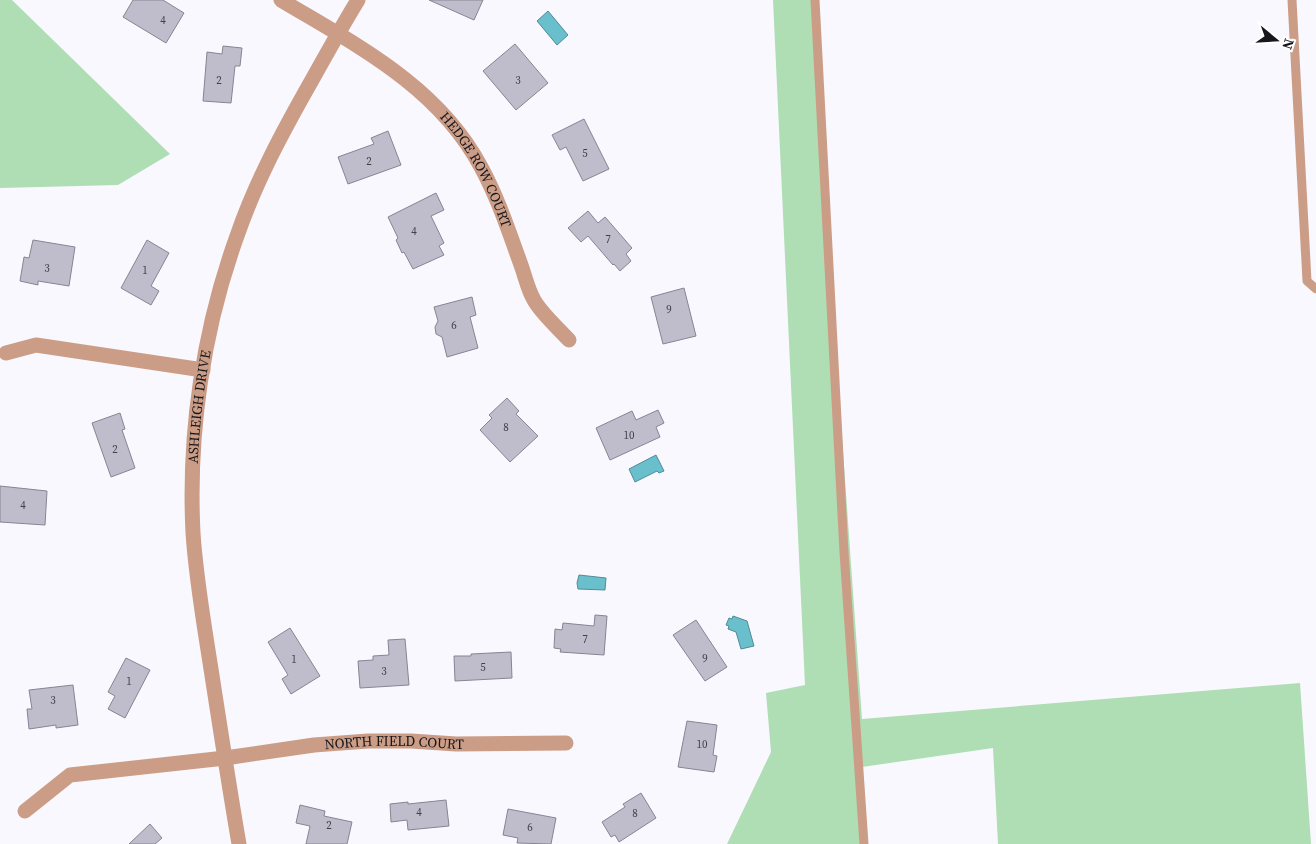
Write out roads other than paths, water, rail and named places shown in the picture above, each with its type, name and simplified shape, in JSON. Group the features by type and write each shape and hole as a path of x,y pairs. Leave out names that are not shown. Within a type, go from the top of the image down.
{"street":[{"name":"HEDGE ROW COURT","path":"281,0 396,70 441,110 463,137 481,166 496,198 534,300 569,340"},
{"name":"ASHLEIGH DRIVE","path":"239,844 198,586 193,531 196,423 203,370 217,303 236,238 256,187 279,138 358,0"},
{"path":"6,353 36,345 203,370"},
{"name":"NORTH FIELD COURT","path":"24,810 70,775 225,758 314,744 368,741 456,744 566,743"}],"lane":[{"path":"815,0 844,552 864,844"},
{"path":"1292,0 1306,281 1316,289"}],"water":[{"path":"548,11 568,35 557,45 537,21"},
{"path":"656,455 664,471 659,473 657,471 635,482 629,469"},
{"path":"579,575 606,578 605,590 578,589"},
{"path":"733,616 747,621 754,646 741,649 736,632 728,629 729,626 726,625 729,618 732,619"}]}
